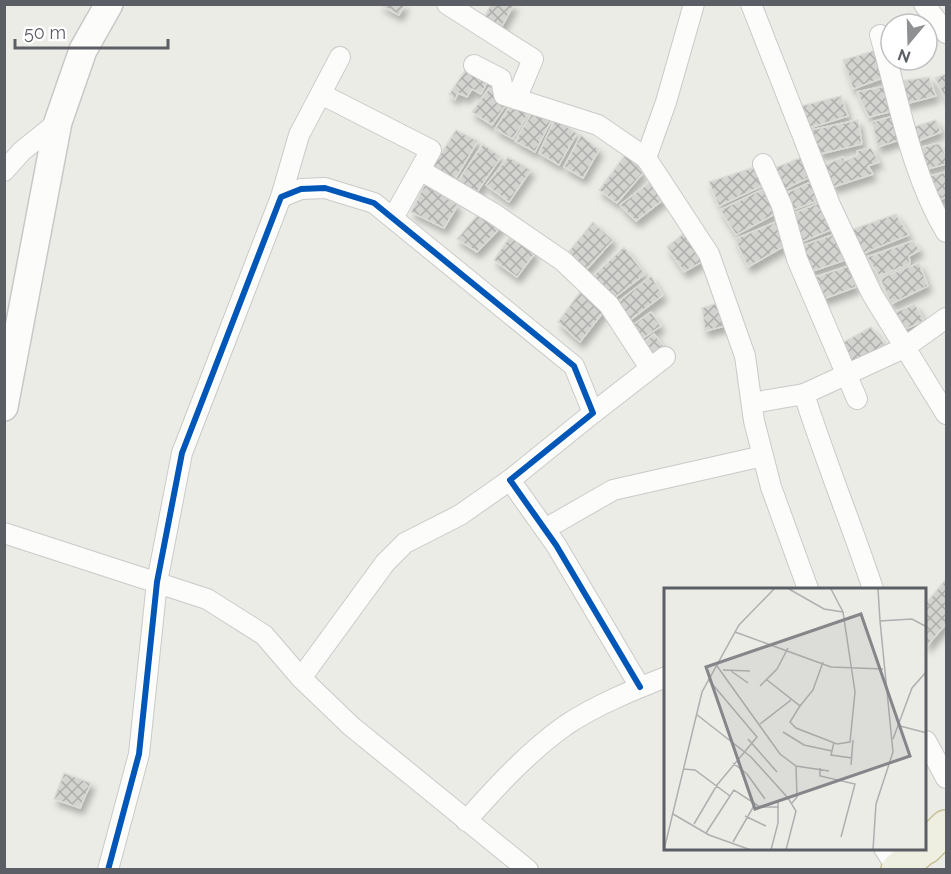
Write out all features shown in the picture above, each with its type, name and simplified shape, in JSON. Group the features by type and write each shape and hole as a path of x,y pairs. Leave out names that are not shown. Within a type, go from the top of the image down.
{"highway":[{"path":"927,846 946,827"},
{"path":"898,870 923,850"}],"street":[{"path":"4,407 58,122 83,50 109,4"},
{"path":"447,4 533,59 516,99"},
{"path":"646,158 666,102 694,4"},
{"path":"751,4 830,205 872,294 946,414"},
{"path":"924,4 946,29"},
{"path":"108,870 139,754 157,582 182,453 281,197 299,135 340,57"},
{"path":"474,65 501,79 504,95 598,125 646,158 709,254 745,356 752,403 771,487 808,588"},
{"path":"890,72 916,167 930,204 946,232"},
{"path":"321,94 430,150 393,218"},
{"path":"4,171 22,151 58,122"},
{"path":"763,164 782,206 797,259 857,399"},
{"path":"301,678 378,571 405,543 460,515 510,480 657,362 609,304 563,261 493,213 420,170"},
{"path":"281,197 301,189 325,188 374,203 574,366 593,413"},
{"path":"752,403 804,394 904,348 946,318"},
{"path":"804,394 822,452 834,476 873,588"},
{"path":"545,529 613,490 763,456"},
{"path":"510,480 545,529 640,687"},
{"path":"4,533 207,600 264,635 301,678 351,726 528,870"},
{"path":"466,821 509,772 567,725 640,687 664,678"},
{"path":"927,743 946,778"},
{"path":"885,850 898,870"}],"building":[{"path":"379,4 405,4 399,15"},
{"path":"491,4 514,4 500,30 483,20"},
{"path":"879,49 879,72 887,72 888,76 853,89 843,60"},
{"path":"469,65 490,77 481,94 472,89 467,97 458,93 455,99 449,94"},
{"path":"946,74 946,100 935,78"},
{"path":"929,77 936,96 905,104 901,81"},
{"path":"890,85 897,110 869,117 857,92"},
{"path":"489,88 508,102 492,125 472,112"},
{"path":"841,96 848,116 809,128 801,106"},
{"path":"513,101 530,111 513,139 495,129"},
{"path":"533,111 552,119 535,152 515,141"},
{"path":"897,115 905,138 878,147 872,122"},
{"path":"555,119 577,133 559,165 539,153"},
{"path":"858,120 862,144 820,154 811,130"},
{"path":"936,120 941,132 916,142 910,128"},
{"path":"456,130 478,141 454,181 431,169"},
{"path":"581,135 599,150 583,178 564,167"},
{"path":"940,143 946,156 946,164 924,170 918,148"},
{"path":"483,144 501,157 475,195 456,184"},
{"path":"871,148 879,162 868,166 873,174 833,187 824,165 843,157 845,161 858,155 857,151"},
{"path":"627,152 643,173 617,203 599,190"},
{"path":"805,156 814,175 785,189 772,169"},
{"path":"508,157 531,170 509,202 486,185"},
{"path":"758,166 764,185 719,206 709,182"},
{"path":"946,172 946,197 937,201 926,177"},
{"path":"651,181 664,199 636,221 620,205"},
{"path":"813,181 822,199 790,211 784,194"},
{"path":"425,184 458,205 444,228 411,212"},
{"path":"767,187 777,213 736,235 720,210"},
{"path":"824,201 835,228 799,243 789,215"},
{"path":"481,211 503,225 477,252 457,239"},
{"path":"896,214 909,235 864,253 851,230"},
{"path":"781,220 788,244 748,267 735,239"},
{"path":"593,222 613,240 586,270 565,256"},
{"path":"512,233 535,253 517,277 494,260"},
{"path":"684,233 703,261 684,272 667,247"},
{"path":"835,234 848,259 810,272 801,246"},
{"path":"913,241 920,250 909,256 910,264 879,276 867,257"},
{"path":"624,247 645,274 614,298 592,277"},
{"path":"919,263 928,286 891,304 880,278"},
{"path":"849,266 856,287 823,299 812,278"},
{"path":"651,276 663,295 629,321 614,305"},
{"path":"580,292 605,310 580,342 558,322"},
{"path":"724,301 729,325 705,331 702,308"},
{"path":"915,304 924,321 903,330 891,314"},
{"path":"651,312 661,326 640,340 629,328"},
{"path":"871,327 887,347 853,367 842,343"},
{"path":"654,334 665,348 653,356 643,343"},
{"path":"946,579 946,624 927,646 927,602"},
{"path":"64,773 91,783 80,808 54,799"}],"cycle path":[{"path":"108,870 139,754 157,582 182,453 281,197 301,189 325,188 374,203 574,366 593,413 510,480 556,545 640,687"}]}
